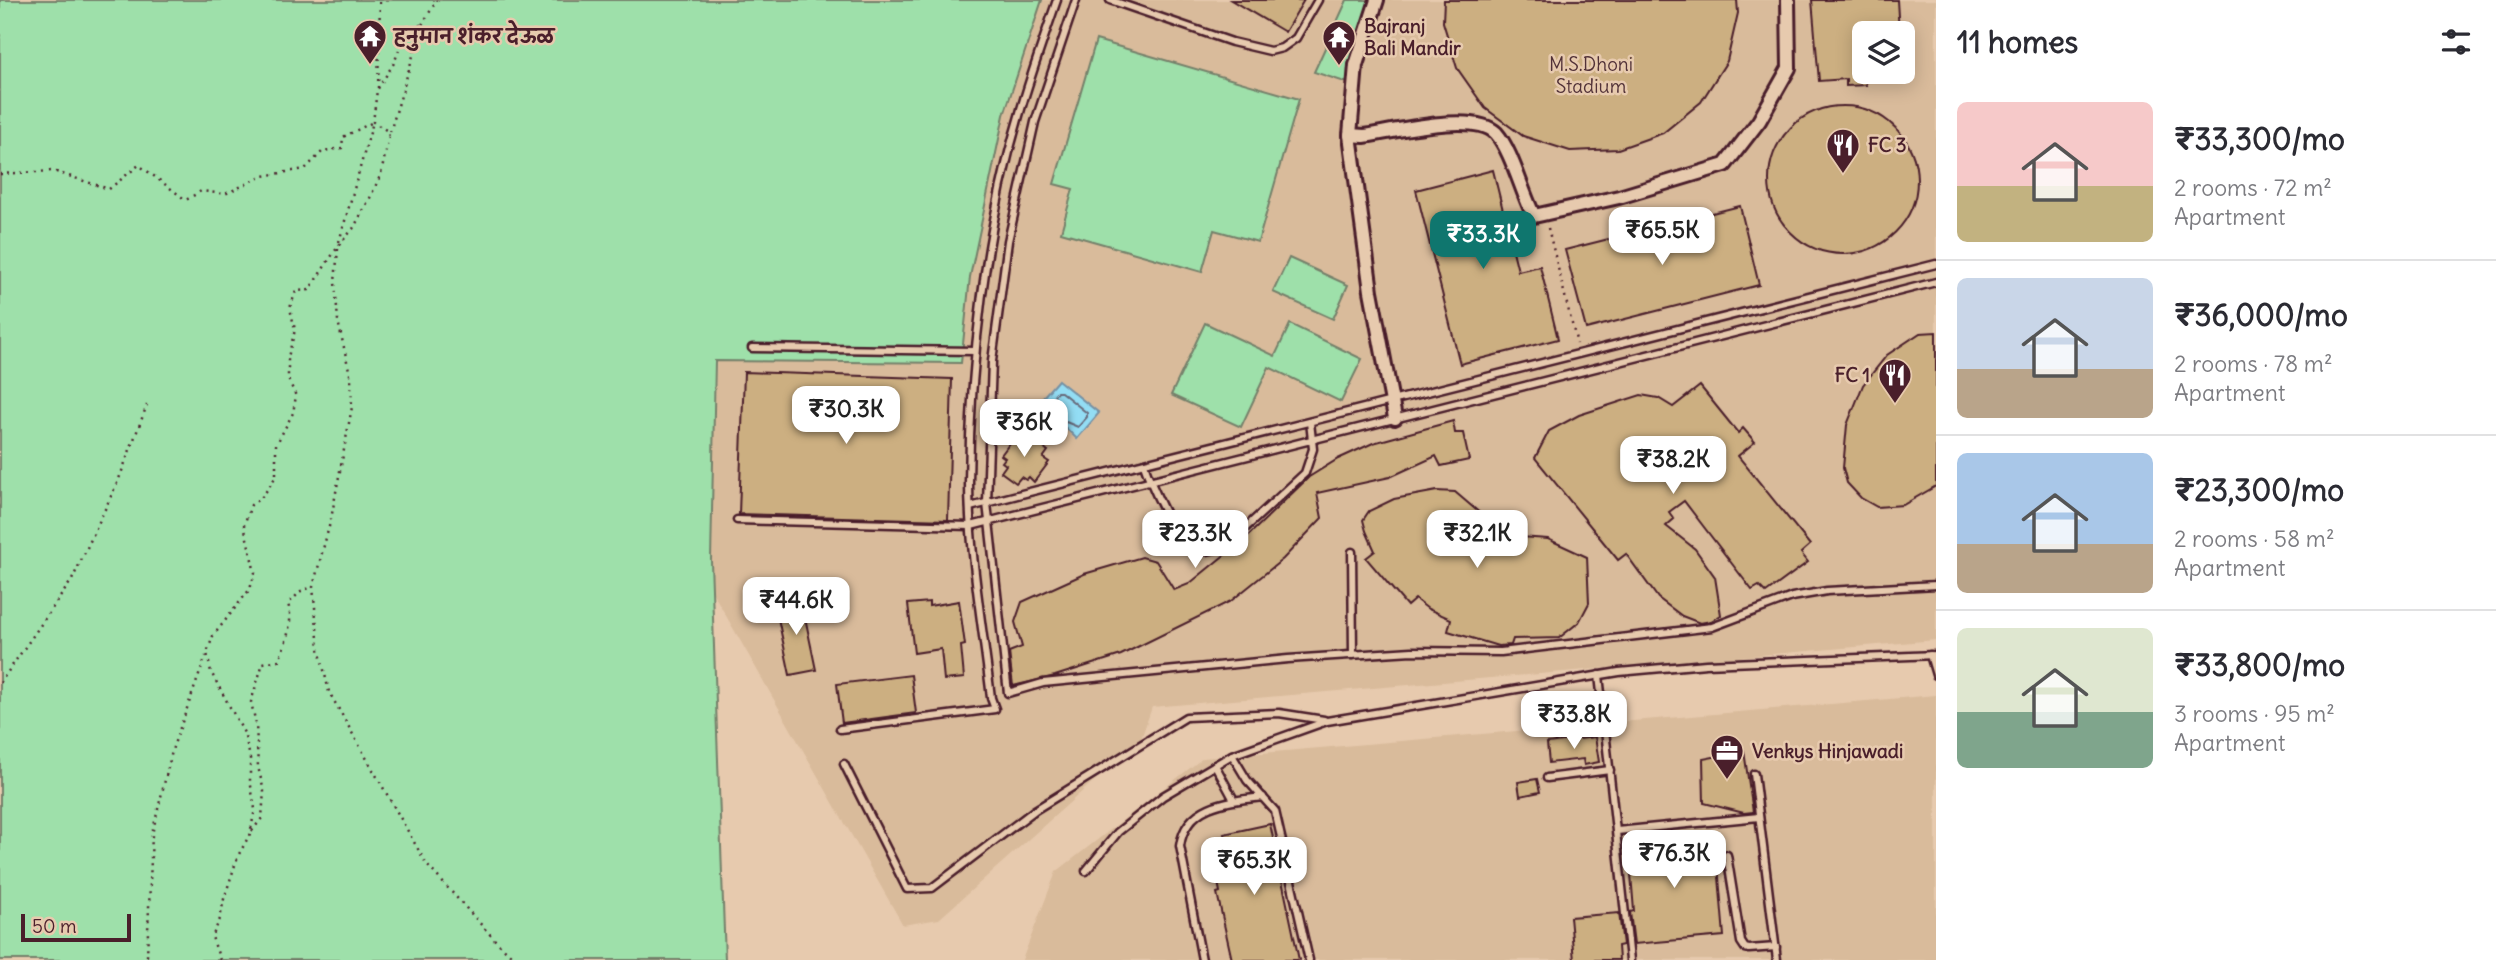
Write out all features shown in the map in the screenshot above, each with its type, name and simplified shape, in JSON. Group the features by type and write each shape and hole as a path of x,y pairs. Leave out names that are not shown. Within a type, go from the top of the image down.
{"street":[{"path":"1377,0 1356,65 1350,135 1371,291 1395,418"},
{"path":"1350,135 1364,136 1460,122 1480,125 1494,132 1507,152 1534,216 1619,197 1725,165 1759,121 1789,68 1788,0"}],"lane":[{"path":"840,729 995,709 991,698 971,526 969,483 975,351 991,238 1018,117 1057,0"},
{"path":"1076,0 1035,122 1008,241 992,361 987,503 1008,693 1043,684 1289,659 1412,651 1501,652 1712,627 1792,597 1828,591 1936,585"},
{"path":"1110,0 1232,42 1270,51 1282,48 1296,38 1318,0"},
{"path":"970,508 1936,264"},
{"path":"737,520 971,526 1936,282"},
{"path":"752,348 975,351"},
{"path":"1144,464 1180,538 1197,551 1212,550 1228,544 1305,473 1313,449 1310,422"},
{"path":"1352,552 1353,655"},
{"path":"1086,871 1127,825 1163,796 1232,755 1326,720 1599,675 1706,664 1933,655 1936,675"},
{"path":"1599,675 1630,960"},
{"path":"844,764 907,889 932,888 1035,810 1186,718 1279,713 1326,720"},
{"path":"1232,755 1247,780 1275,811 1309,960"},
{"path":"1215,765 1234,800"},
{"path":"1547,778 1610,770"},
{"path":"1754,774 1777,960"},
{"path":"1202,960 1180,846 1182,833 1187,822 1198,813 1234,800 1263,796"},
{"path":"1617,831 1759,817"},
{"path":"1727,855 1741,942 1749,949 1776,947"}],"path":[{"path":"380,0 377,90 373,122 338,245 335,282 338,321 351,379 352,407 331,519 313,587 319,648 328,692 427,865 496,942 516,960"},
{"path":"141,960 147,956 152,834 173,747 213,636 250,589 255,573 244,525 251,505 263,496 276,476 276,444 293,413 296,396 288,379 288,357 295,330 290,309 296,291 309,290 338,245 353,229 370,198 381,174 389,136 423,23 437,0"},
{"path":"377,90 394,63 404,37 423,23"},
{"path":"373,122 386,130 389,136"},
{"path":"0,174 53,172 109,189 139,165 186,200 201,191 225,194 263,176 305,169 323,151 342,148 343,137 373,122"},
{"path":"1544,214 1579,354"},
{"path":"0,682 72,580 119,479 146,405"},
{"path":"220,960 212,937 220,919 238,856 262,818 264,791 258,767 256,724 251,702 263,663 279,660 291,614 288,604 302,591 313,587"},
{"path":"207,653 211,672 244,733 250,757 250,780 255,809 250,834"}],"shaded area":[{"path":"754,0 1936,0 1936,640 1152,707 1141,739 939,919 903,925 709,586 721,224"},
{"path":"1936,695 1936,960 1022,960 1056,872 1203,758"}],"green space":[{"path":"0,0 1042,0 1004,115 970,277 961,363 715,361 711,561 725,960 0,960"},
{"path":"1347,0 1379,0 1354,85 1314,72"},
{"path":"1096,40 1299,99 1258,242 1214,230 1202,272 1061,232 1073,189 1054,184"},
{"path":"1289,258 1348,285 1333,319 1273,292"},
{"path":"1205,323 1275,356 1290,324 1362,359 1341,402 1269,367 1241,427 1171,395"}],"water":[{"path":"1058,380 1099,413 1077,439 1066,428 1054,434 1042,427 1047,414 1036,405"}],"building":[{"path":"1231,0 1304,0 1285,32"},
{"name":"M.S.Dhoni Stadium","path":"1444,0 1737,0 1738,13 1727,61 1701,102 1663,133 1618,149 1570,151 1523,136 1485,108 1457,68 1443,22"},
{"path":"1812,0 1897,0 1898,21 1852,21 1852,84 1866,85 1846,86 1846,79 1819,81"},
{"name":"FC 3","path":"1843,106 1871,112 1895,128 1911,152 1917,180 1911,208 1895,232 1871,248 1843,254 1815,248 1791,232 1775,208 1769,180 1775,152 1791,128 1815,112"},
{"path":"1493,170 1518,271 1540,266 1558,339 1460,364 1416,190"},
{"path":"1740,206 1759,285 1586,329 1565,250"},
{"name":"FC 1","path":"1936,332 1936,486 1903,505 1877,507 1861,498 1847,483 1843,468 1847,425 1863,385 1887,355 1920,333"},
{"path":"744,372 952,379 948,520 739,514"},
{"path":"1700,386 1738,433 1743,428 1755,442 1738,456 1810,545 1801,553 1808,562 1766,593 1759,586 1752,590 1684,501 1669,512 1674,519 1666,526 1695,549 1715,577 1721,615 1700,623 1682,616 1658,598 1626,554 1618,560 1535,458 1549,431 1579,415 1641,395 1658,398 1673,407"},
{"path":"1453,421 1455,433 1463,433 1469,460 1441,466 1436,456 1390,477 1317,493 1322,518 1283,559 1231,601 1121,655 1013,686 1009,652 1022,647 1015,622 1022,602 1084,574 1142,557 1156,561 1174,590 1189,584 1249,535 1309,477 1338,459 1373,443"},
{"path":"1024,432 1048,451 1043,458 1049,462 1034,482 1029,477 1026,480 1021,477 1016,483 1001,472 1006,465 1002,462 1005,458 1001,455 1016,435 1020,438"},
{"path":"1437,491 1455,492 1495,526 1520,537 1548,539 1587,557 1589,603 1579,622 1559,638 1513,639 1511,645 1498,646 1448,631 1451,619 1428,609 1415,599 1407,606 1366,558 1375,551 1363,520 1369,511 1394,499"},
{"path":"801,598 816,670 790,675 775,604"},
{"path":"959,601 965,645 961,646 964,678 944,680 941,649 914,653 908,604 929,602 929,606"},
{"path":"911,675 916,713 842,723 837,684"},
{"path":"1595,737 1599,762 1584,765 1583,759 1549,763 1547,743"},
{"name":"Venkys Hinjawadi","path":"1744,751 1753,812 1744,813 1704,803 1703,759"},
{"path":"1537,779 1540,792 1520,796 1518,782"},
{"path":"1270,824 1299,960 1232,960 1217,893 1220,892 1212,852 1216,851 1215,843 1226,841 1224,834"},
{"path":"1668,834 1668,841 1682,840 1683,844 1716,842 1724,936 1634,944 1630,912 1634,911 1628,837"},
{"path":"1619,913 1623,945 1618,946 1619,960 1574,960 1570,917"}],"place":[{"name":"हनुमान शंकर देऊळ","path":"370,66"},
{"name":"Bajranj Bali Mandir","path":"1339,67"},
{"name":"FC 3","path":"1843,175"},
{"name":"FC 1","path":"1895,405"},
{"name":"Venkys Hinjawadi","path":"1727,781"}]}
